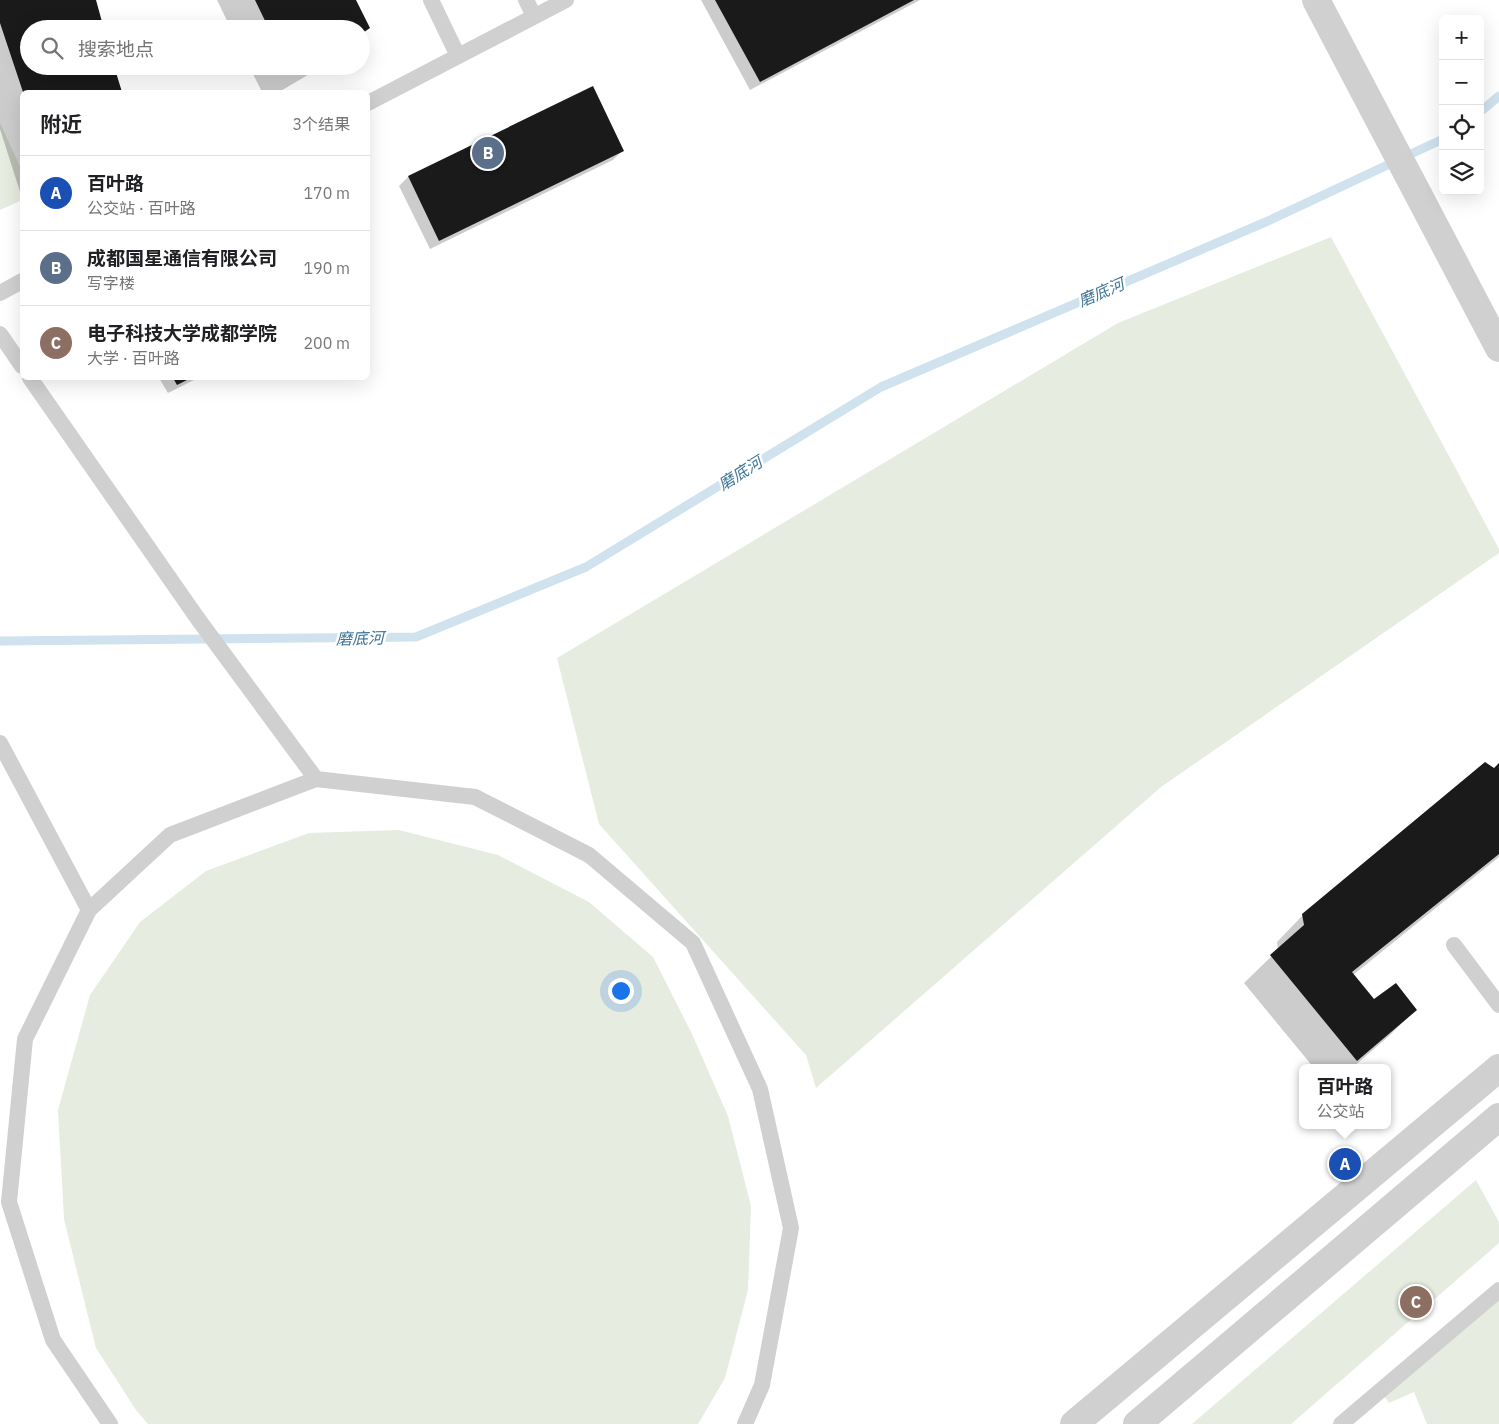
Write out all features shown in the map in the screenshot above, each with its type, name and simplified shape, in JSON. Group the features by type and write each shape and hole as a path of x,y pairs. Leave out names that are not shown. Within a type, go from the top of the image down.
{"street":[{"path":"1316,0 1499,348"},
{"path":"1074,1424 1499,1068"},
{"path":"1137,1424 1499,1118"}],"lane":[{"path":"431,0 458,56"},
{"path":"526,0 534,16"},
{"path":"370,102 566,0"},
{"path":"0,293 20,282"},
{"path":"0,334 20,363"},
{"path":"31,380 244,684 316,779"},
{"path":"0,743 89,910"},
{"path":"110,1424 53,1340 9,1202 25,1039 89,910 170,835 316,779 475,797 589,855 693,943 760,1089 791,1228 762,1385 745,1424"},
{"path":"1454,945 1499,1005"},
{"path":"1341,1424 1499,1290"}],"shaded area":[{"path":"0,123 20,167 20,201 0,210"},
{"path":"1331,237 1499,549 1499,553 1161,787 816,1088 806,1055 599,824 557,658 1118,323"},
{"path":"399,830 498,855 589,902 653,957 692,1034 728,1116 751,1206 748,1290 725,1378 698,1424 148,1424 136,1410 96,1348 64,1219 58,1110 90,995 140,922 206,871 309,833"},
{"path":"1476,1180 1499,1222 1499,1243 1291,1424 1192,1424"},
{"path":"1499,1294 1499,1424 1427,1424 1414,1392 1389,1403 1380,1390"}],"building":[{"path":"0,0 96,0 102,20 20,20 20,75 117,75 121,90 22,90 0,23"},
{"path":"255,0 356,0 366,20 265,20"},
{"path":"715,0 914,0 760,82"},
{"path":"593,86 624,151 439,241 408,176"},
{"path":"174,380 187,380 177,385"},
{"path":"1485,762 1494,768 1499,763 1499,854 1352,972 1374,999 1396,983 1417,1010 1357,1061 1270,955 1304,925 1302,914"}],"waterway":[{"name":"磨底河","path":"1484,109 1499,96"},
{"name":"磨底河","path":"0,641 416,637 586,567 881,387 1268,221 1439,141"}],"place":[{"name":"成都国星通信有限公司","path":"488,153"},
{"name":"百叶路","path":"1345,1164"},
{"name":"电子科技大学成都学院","path":"1416,1302"}]}
